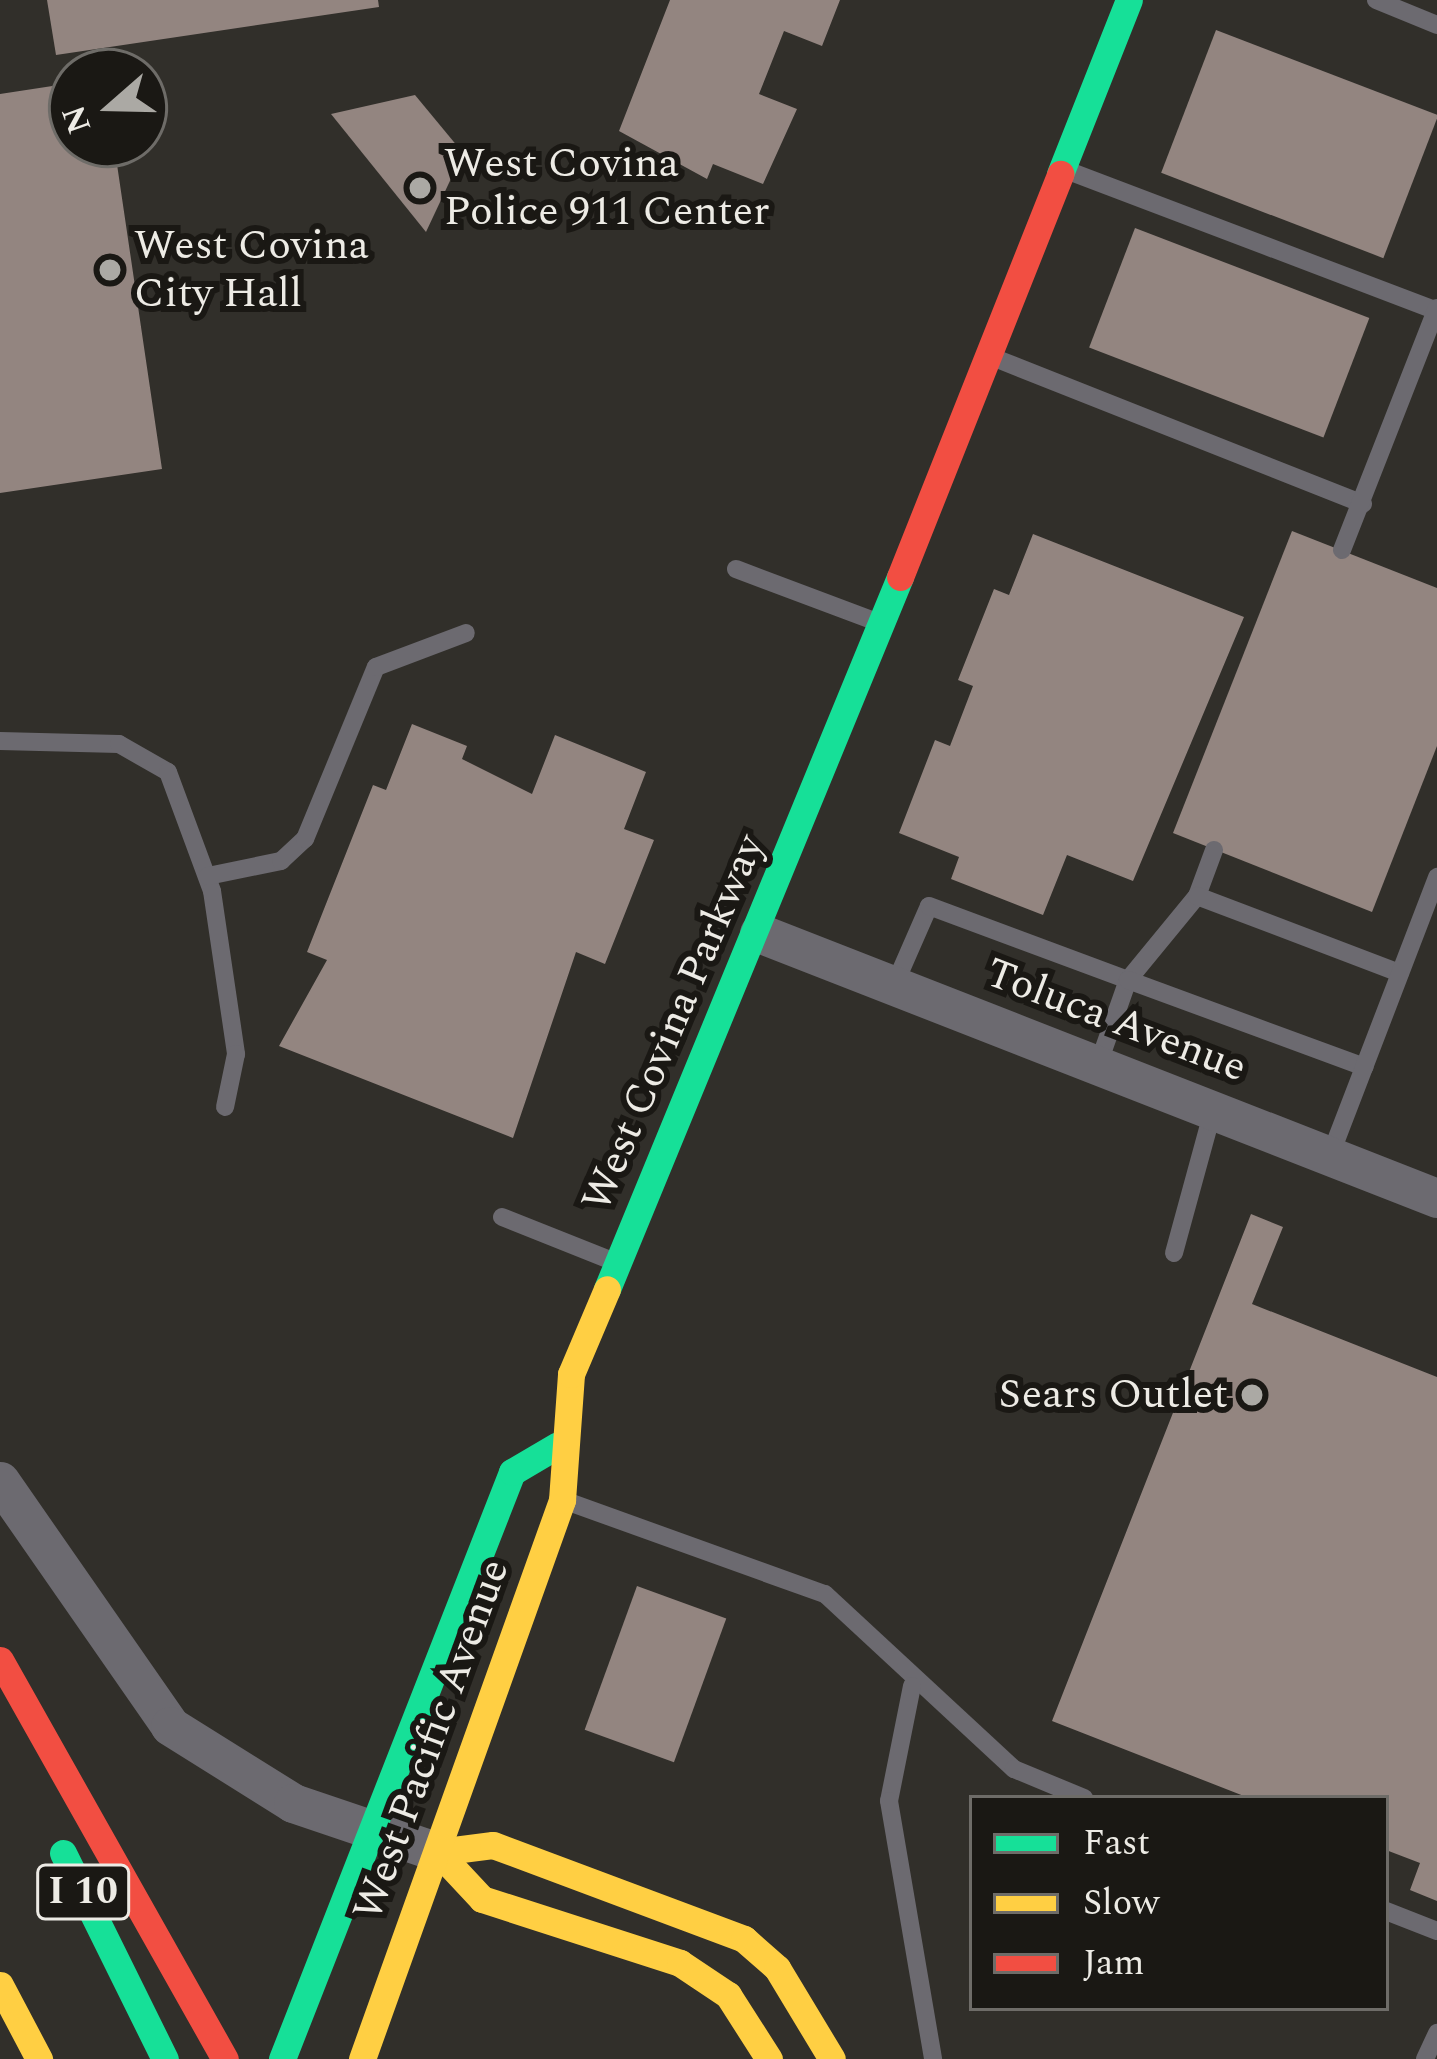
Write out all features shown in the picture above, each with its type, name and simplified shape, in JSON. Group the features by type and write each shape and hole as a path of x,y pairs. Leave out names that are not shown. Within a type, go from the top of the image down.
{"main road":[{"name":"West Covina Parkway","path":"558,1445 571,1374 759,933 1129,0"},
{"name":"West Pacific Avenue","path":"362,2059 562,1500 558,1445"},
{"path":"282,2059 376,1832 512,1472 558,1445"},
{"path":"0,1660 225,2059"},
{"name":"I 10","path":"52,1829 165,2059"},
{"path":"438,1852 493,1845 744,1939 777,1969 832,2059"},
{"path":"438,1852 482,1899 680,1963 728,1995 769,2059"},
{"path":"0,1985 39,2059"}],"street":[{"name":"Toluca Avenue","path":"759,933 1437,1198"},
{"path":"0,1481 170,1726 293,1803 438,1852"}],"lane":[{"path":"1376,0 1437,25"},
{"path":"1061,169 1437,310 1342,550"},
{"path":"988,355 1364,504"},
{"path":"736,568 882,623"},
{"path":"208,876 281,861 305,839 376,667 466,634"},
{"path":"0,741 119,744 168,772 208,876 236,1054 225,1107"},
{"path":"1098,1065 1128,980 1198,896 1214,850"},
{"path":"1330,1156 1437,878"},
{"path":"1198,896 1400,973"},
{"path":"894,986 929,906 1364,1067"},
{"path":"1174,1253 1213,1110"},
{"path":"502,1217 619,1264"},
{"path":"562,1500 825,1594 912,1686 1030,1781 1074,1795"},
{"path":"912,1686 889,1801 933,2059"},
{"path":"1389,1912 1437,1931"},
{"path":"1425,2059 1437,2033"}],"building":[{"path":"47,0 378,0 379,7 103,48 55,48"},
{"path":"670,0 840,0 822,46 784,31 759,94 797,109 763,184 713,164 707,179 619,131"},
{"path":"1216,30 1437,115 1383,258 1161,173"},
{"name":"West Covina City Hall","path":"48,87 48,168 118,168 162,469 0,493 0,94"},
{"name":"West Covina Police 911 Center","path":"415,95 463,153 426,232 331,114"},
{"path":"1135,228 1369,318 1323,437 1089,347"},
{"path":"1292,531 1437,588 1437,746 1372,912 1173,833"},
{"path":"1033,534 1244,617 1133,881 1067,855 1043,915 951,879 959,857 899,833 935,740 950,746 973,686 958,680 994,589 1009,595"},
{"path":"412,724 467,746 462,759 532,794 555,735 646,772 624,829 654,840 605,964 576,952 513,1138 279,1046 327,960 307,952 373,785 386,790"},
{"path":"1251,1214 1283,1227 1252,1304 1437,1377 1437,1901 1410,1890 1420,1863 1389,1851 1389,1795 1241,1795 1052,1721"},
{"path":"637,1586 726,1618 674,1762 585,1730"}],"traffic: fast":[{"path":"1060,174 1129,0"},
{"path":"607,1289 900,577"},
{"path":"282,2059 512,1472 558,1445"},
{"path":"63,1853 165,2059"}],"traffic: slow":[{"path":"362,2059 562,1500 571,1374 607,1289"},
{"path":"438,1852 493,1845 744,1939 777,1968 832,2059"},
{"path":"438,1852 482,1899 680,1963 728,1995 769,2059"},
{"path":"0,1985 39,2059"}],"traffic: jam":[{"path":"900,577 1060,174"},
{"path":"0,1660 225,2059"}],"place":[{"name":"West Covina Police 911 Center","path":"420,188"},
{"name":"West Covina City Hall","path":"110,270"},
{"name":"Sears Outlet","path":"1252,1395"}]}
